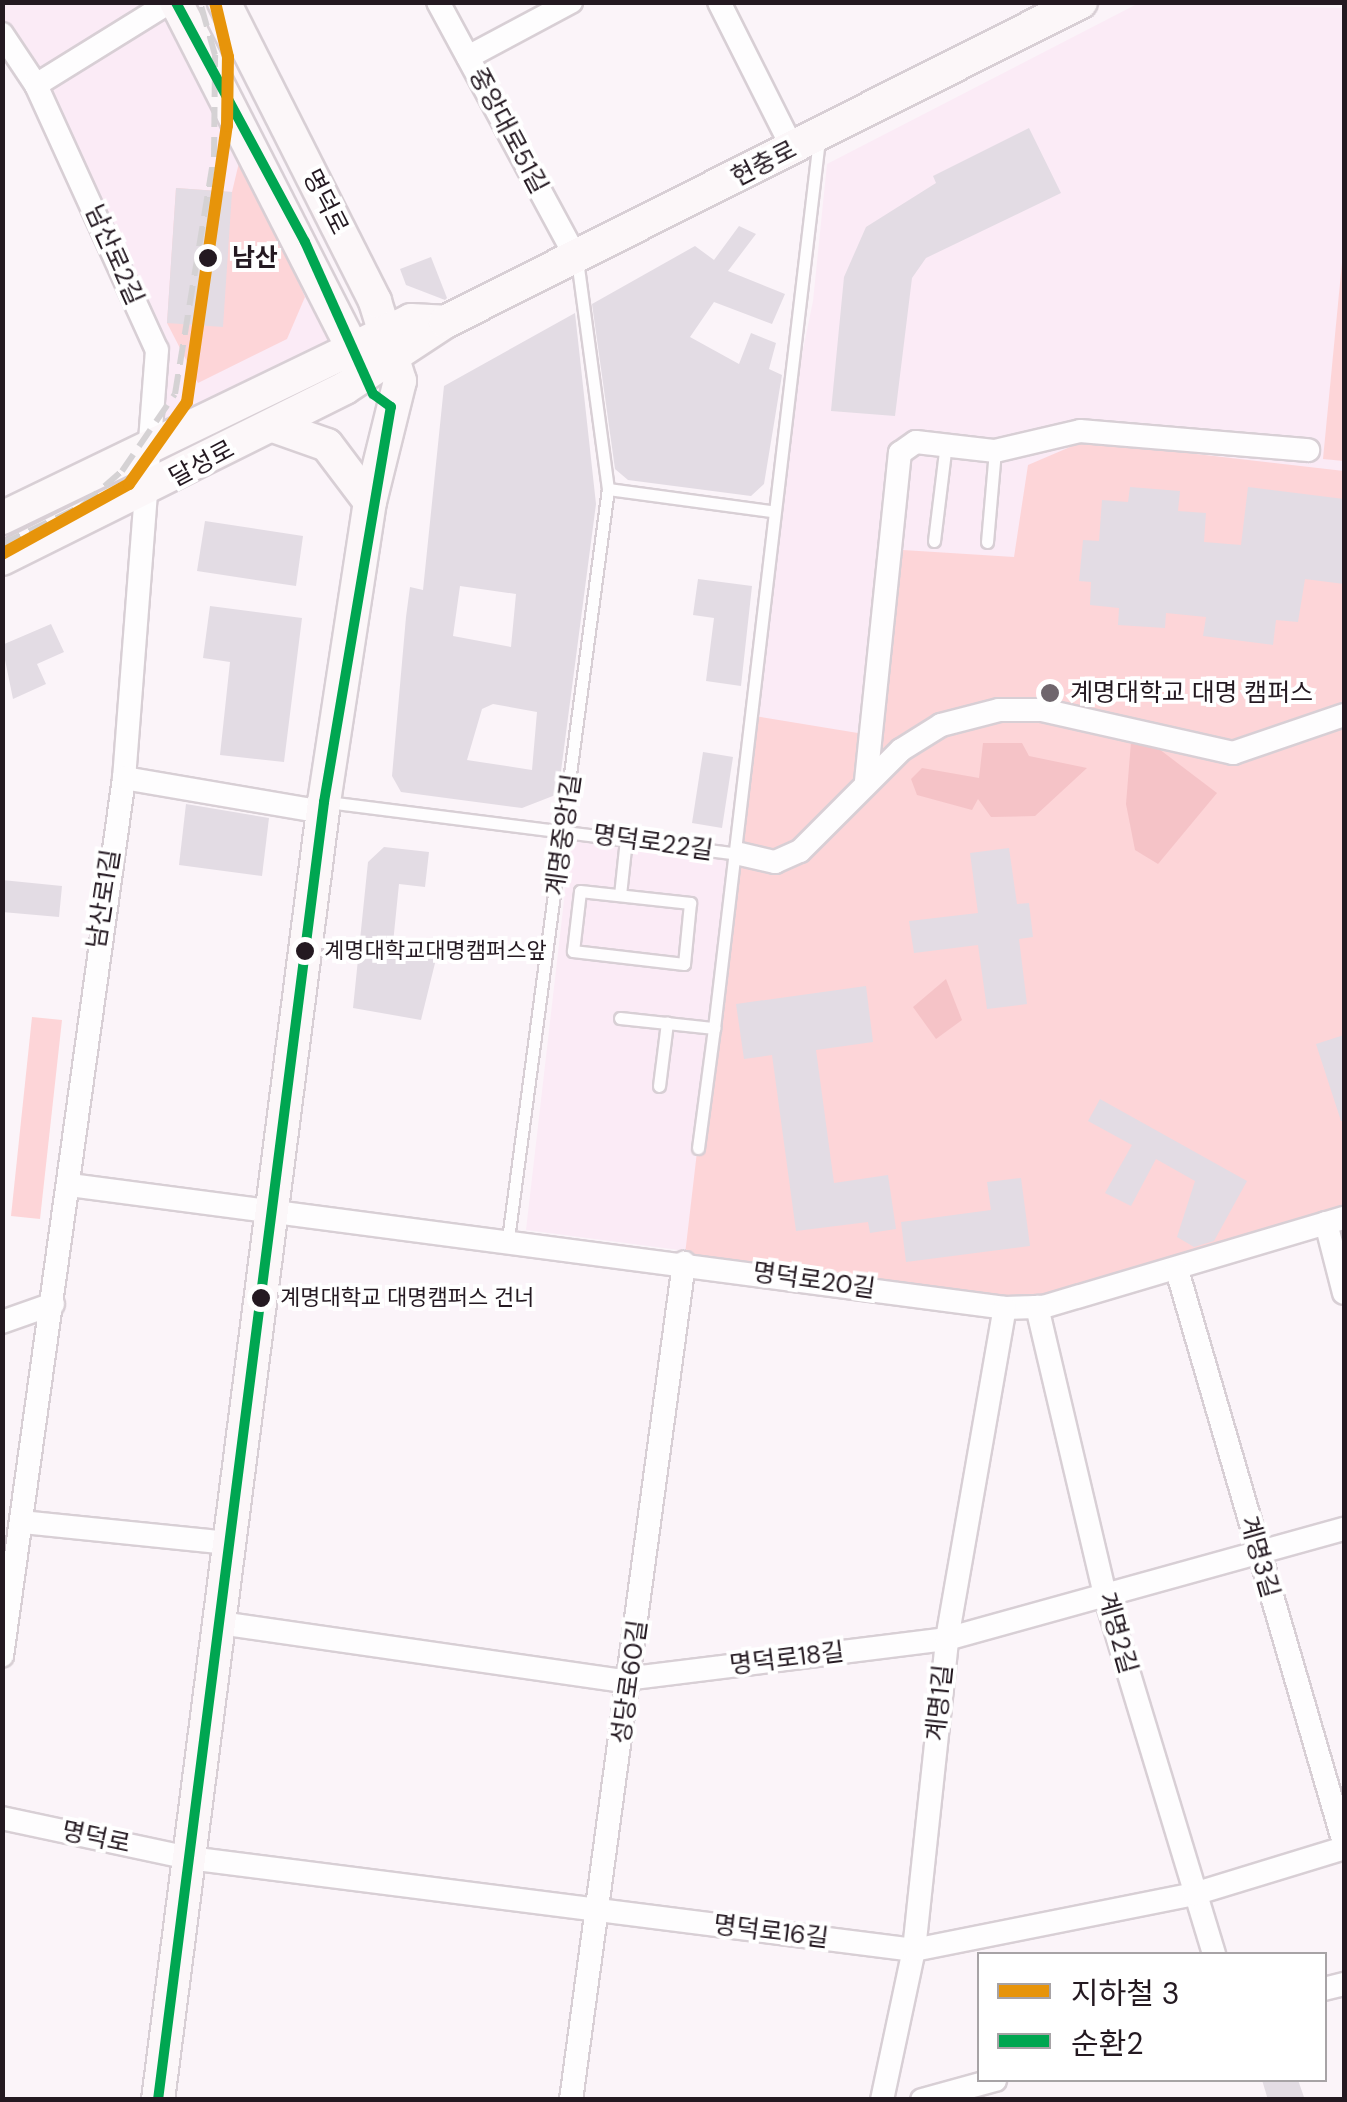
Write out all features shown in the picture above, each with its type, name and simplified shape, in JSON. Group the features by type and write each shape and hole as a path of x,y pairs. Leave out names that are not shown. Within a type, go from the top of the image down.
{"main road":[{"name":"명덕로","path":"173,2 360,362 392,407"},
{"name":"명덕로","path":"224,2 393,344"},
{"name":"현충로","path":"360,362 393,344 410,320 445,322 578,260 1077,3"},
{"path":"158,2100 324,807 370,502 392,407 393,344"},
{"name":"달성로","path":"2,559 146,494 273,426 360,362"},
{"path":"2,518 360,362"},
{"path":"273,426 327,445 370,502"}],"street":[{"path":"36,85 173,2"},
{"name":"중앙대로51길","path":"438,2 578,260"},
{"path":"468,57 571,2"},
{"path":"718,2 806,142"},
{"name":"남산로2길","path":"4,38 36,85 156,350 146,494"},
{"path":"866,781 894,468 916,442 996,451 1080,432 1308,450"},
{"name":"남산로1길","path":"2,1656 124,778 146,494"},
{"path":"737,854 775,862 800,851 866,781 940,725 998,710 1042,710 1233,753 1344,716"},
{"path":"124,778 324,807"},
{"name":"명덕로20길","path":"70,1185 273,1207 1004,1308 1037,1307 1177,1270 1335,1220"},
{"path":"1335,1220 1344,1293"},
{"name":"성당로60길","path":"571,2100 684,1263"},
{"name":"계명3길","path":"1177,1270 1344,1845"},
{"path":"2,1322 53,1304"},
{"name":"계명2길","path":"1037,1307 1105,1595 1213,1952"},
{"name":"계명1길","path":"882,2100 914,1950 947,1640 1004,1308"},
{"path":"22,1522 230,1542"},
{"name":"명덕로18길","path":"220,1623 630,1679 947,1640 1344,1529"},
{"name":"명덕로","path":"2,1818 189,1858"},
{"name":"명덕로16길","path":"189,1858 914,1950 1194,1894 1344,1845"},
{"path":"922,2100 988,2082"}],"lane":[{"path":"698,1148 737,854 806,142"},
{"name":"계명중앙1길","path":"508,1239 566,831 608,489 578,260"},
{"path":"934,540 946,443"},
{"path":"986,542 996,451"},
{"path":"608,489 770,512"},
{"name":"명덕로22길","path":"324,807 566,831 737,854"},
{"path":"620,895 626,839"},
{"path":"580,890 620,895 690,903 684,964 573,951 580,890"},
{"path":"620,1018 714,1028"},
{"path":"659,1086 667,1023"}],"shaded area":[{"path":"2,3 179,3 355,349 145,461 157,349 3,34"},
{"name":"계명대학교 대명 캠퍼스","path":"1139,3 1344,8 1344,1208 702,1253 526,1230 571,840 735,860 771,505 813,301 827,164"},
{"path":"241,154 305,297 287,339 198,383 167,323 176,188 232,192"},
{"path":"1344,242 1344,461 1323,459"},
{"path":"1084,441 1344,471 1344,1218 1037,1307 684,1263 748,715 870,735 887,549 1014,557 1028,465"},
{"path":"1131,742 1159,749 1217,793 1158,864 1135,850 1126,804"},
{"path":"983,743 1022,743 1029,756 1087,768 1035,816 991,817 978,799 972,810 917,795 911,779 922,768 979,778"},
{"path":"946,979 962,1020 936,1039 913,1007"},
{"path":"32,1017 62,1020 40,1219 11,1216"}],"building":[{"path":"1029,128 1061,193 926,258 912,278 895,416 831,411 844,277 866,227 936,183 933,176"},
{"path":"176,188 232,192 223,327 167,323"},
{"path":"739,226 756,234 728,271 785,294 772,324 714,302 690,337 739,364 751,333 776,343 769,369 782,375 764,484 751,496 628,480 615,469 592,304 695,246 714,260"},
{"path":"431,257 445,300 406,285 400,269"},
{"path":"575,313 596,504 558,794 522,808 401,792 392,776 410,587 423,590 444,386","holes":["460,586 516,594 511,647 453,636","493,704 537,712 532,770 467,760 482,709"]},
{"path":"1130,487 1180,491 1178,511 1206,513 1204,542 1241,545 1248,487 1344,499 1344,584 1305,579 1298,622 1276,620 1273,645 1203,636 1206,617 1166,613 1165,628 1118,625 1119,608 1090,605 1091,582 1079,581 1083,540 1099,541 1102,500 1128,502"},
{"path":"205,521 303,536 296,586 197,571"},
{"path":"698,579 752,586 741,686 706,681 714,618 693,615"},
{"path":"210,606 302,618 284,762 220,755 230,662 203,658"},
{"path":"51,624 64,652 37,664 46,684 13,699 2,645"},
{"path":"703,752 733,757 722,828 692,823"},
{"path":"186,804 269,818 262,876 179,865"},
{"path":"384,847 429,852 425,887 399,884 393,943 438,951 421,1020 353,1008 368,862"},
{"path":"1009,848 1017,904 1029,903 1033,937 1019,939 1027,1004 987,1009 978,945 914,953 909,921 978,913 970,853"},
{"path":"2,880 62,886 59,917 2,912"},
{"path":"866,986 873,1042 816,1050 834,1183 888,1175 896,1229 870,1233 868,1222 796,1231 772,1055 744,1059 736,1004"},
{"path":"1344,1035 1344,1121 1341,1121 1316,1044"},
{"path":"1100,1099 1247,1181 1214,1241 1194,1247 1177,1237 1195,1181 1156,1159 1131,1206 1105,1193 1132,1145 1088,1121"},
{"path":"1021,1178 1030,1246 906,1262 901,1222 991,1210 987,1182"},
{"path":"1263,2082 1299,2082 1305,2100 1268,2100"}],"railway":[{"path":"2,544 82,506 122,471 175,394 214,157 215,55 200,2"}],"metro line":[{"name":"3","path":"2,554 129,484 187,402 227,126 228,57 215,2"}],"transit line":[{"name":"순환2","path":"158,2100 324,802 391,407 373,394 305,242 176,2"}],"place":[{"name":"남산","path":"208,258"},
{"name":"계명대학교 대명 캠퍼스","path":"1050,693"},
{"name":"계명대학교대명캠퍼스앞","path":"305,951"},
{"name":"계명대학교 대명캠퍼스 건너","path":"261,1298"}]}
